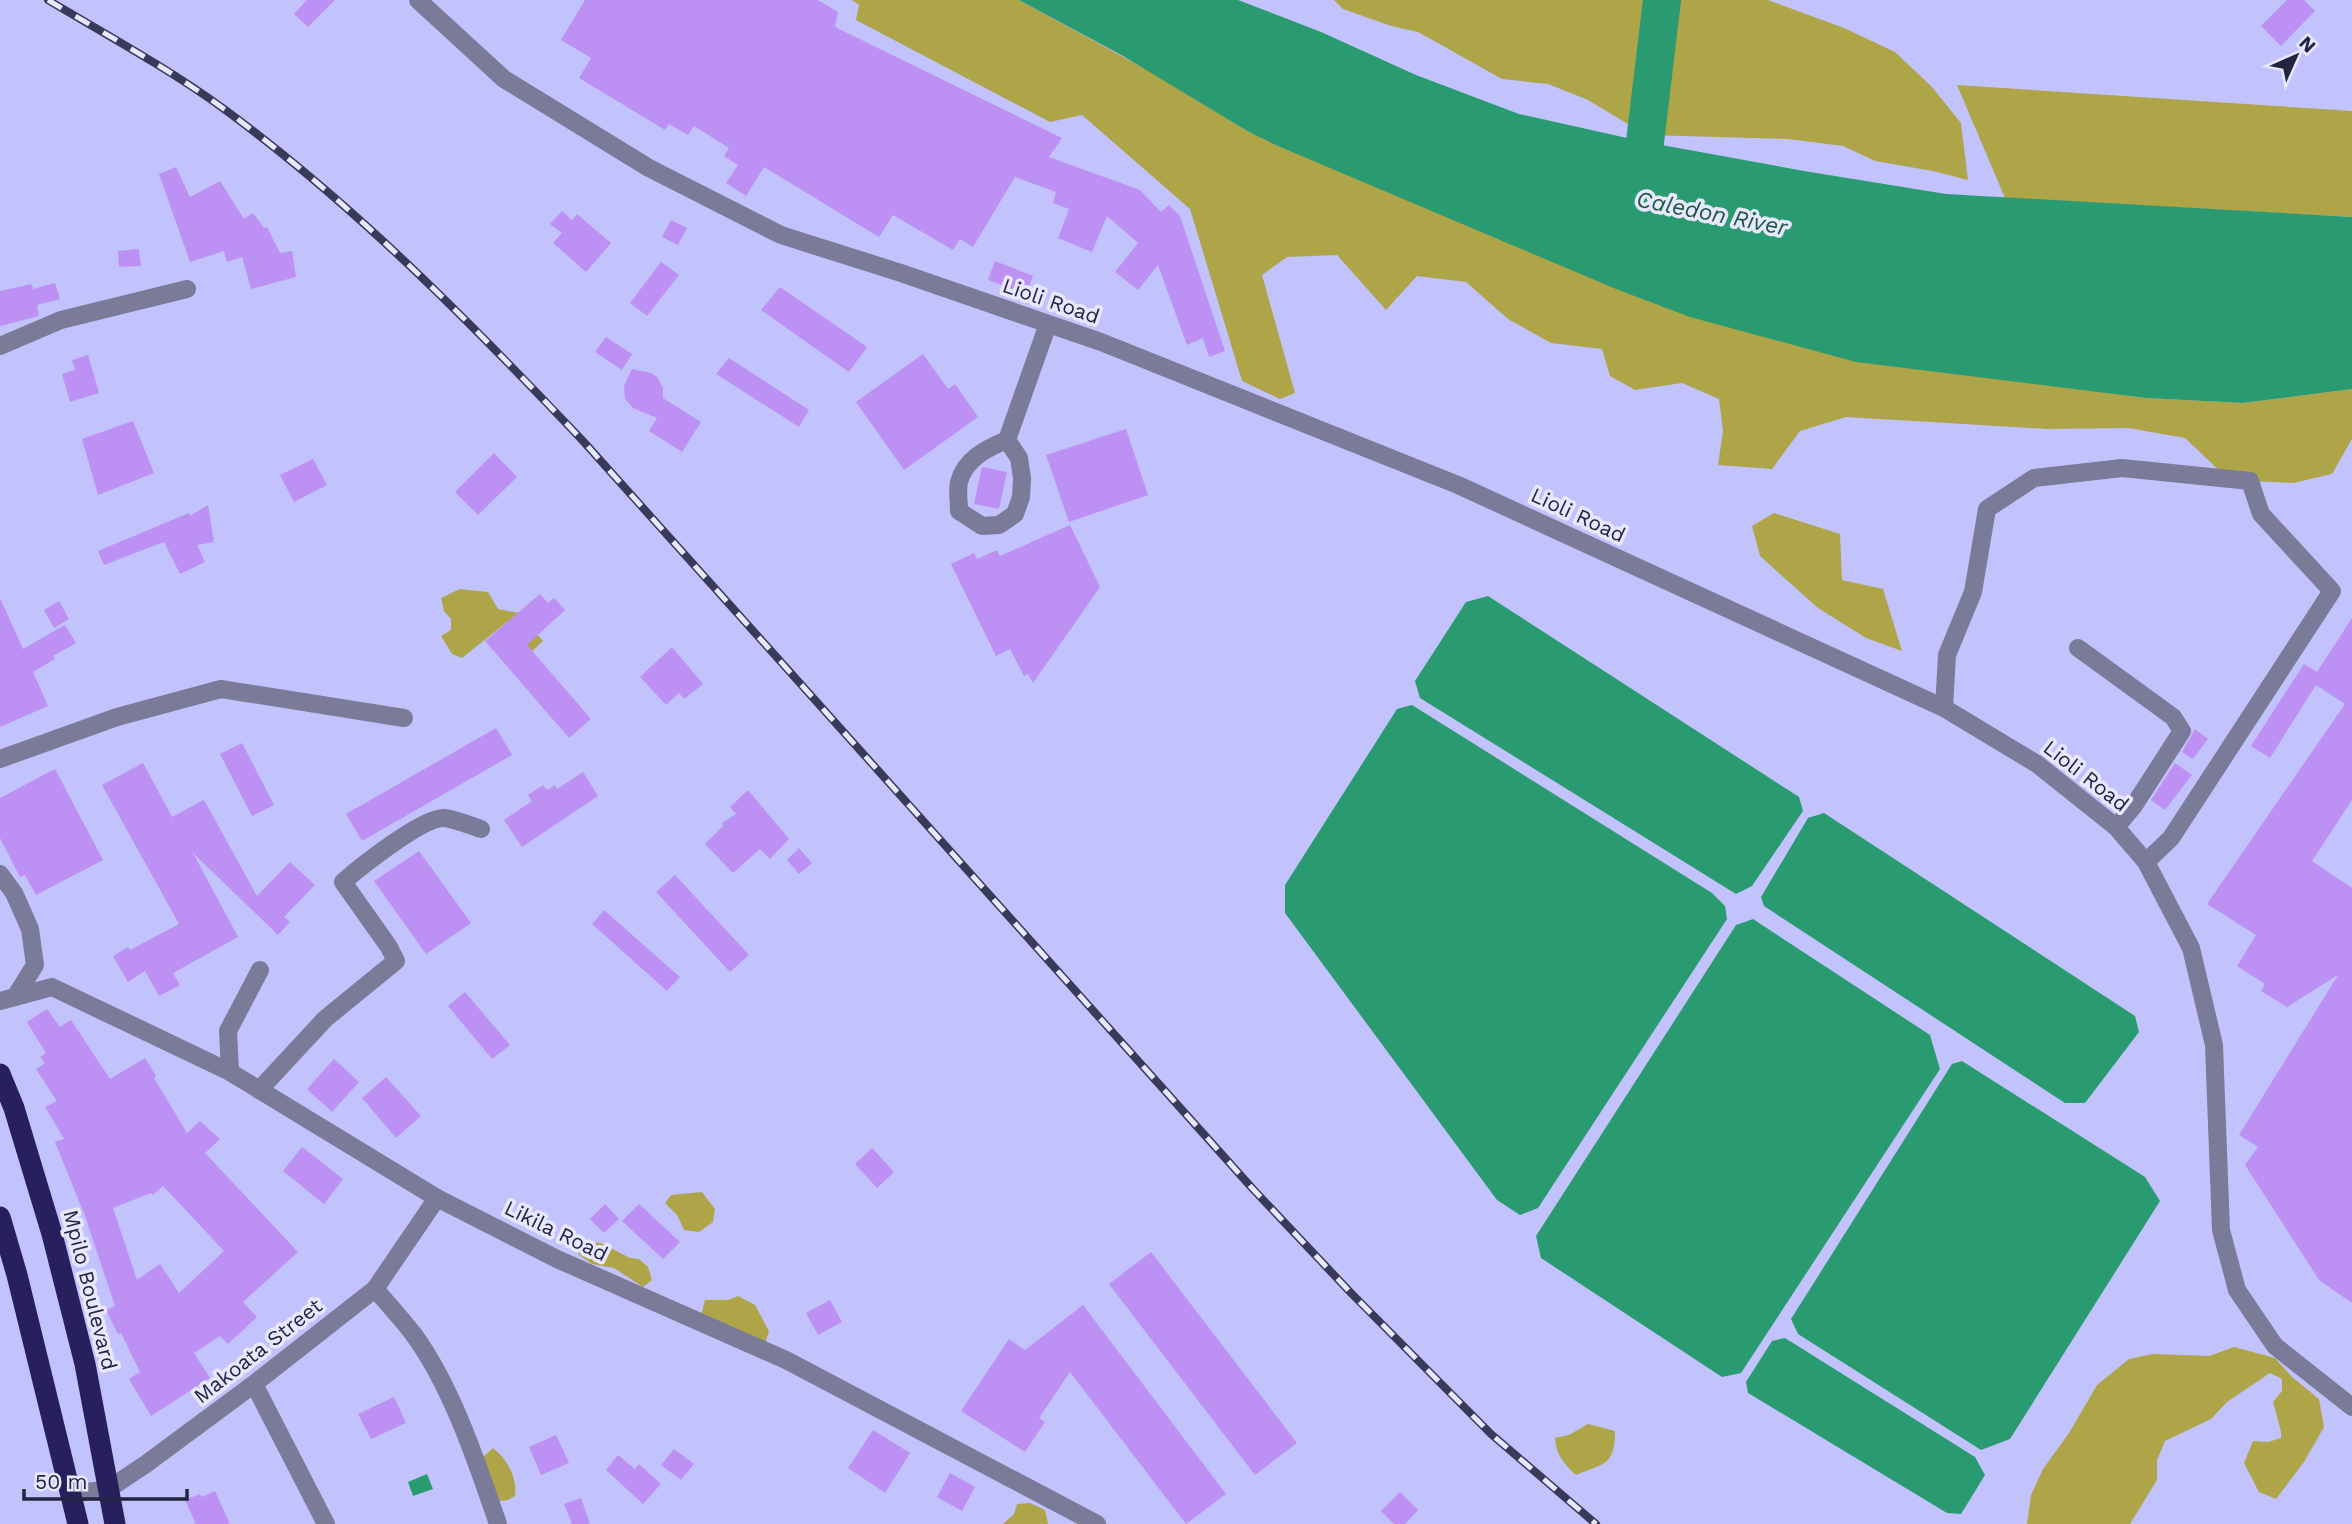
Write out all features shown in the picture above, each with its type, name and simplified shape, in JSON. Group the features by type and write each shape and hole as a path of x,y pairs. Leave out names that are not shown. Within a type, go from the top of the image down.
{"highway":[{"name":"Mpilo Boulevard","path":"0,1073 14,1108 52,1234 85,1364 115,1524"},
{"path":"0,1217 78,1524"}],"street":[{"name":"Lioli Road","path":"418,0 504,79 649,168 781,235 1101,342 1458,485 1944,708 2037,764 2116,827 2146,862 2191,948 2214,1045 2221,1230 2237,1290 2275,1346 2352,1407"},
{"path":"0,346 61,320 187,289"},
{"path":"1007,440 1019,458 1021,497 1015,514 999,525 982,526 958,510 958,483 968,464 984,449 1007,440 1048,324"},
{"path":"1944,708 1947,654 1973,592 1987,509 2034,478 2122,468 2250,481 2261,514 2332,591 2171,838 2146,862"},
{"path":"2078,648 2174,717 2182,731 2133,807 2116,827"},
{"path":"0,759 117,717 221,689 404,718"},
{"path":"259,1090 325,1018 396,961 343,881 366,861 421,827 442,818 481,829"},
{"path":"0,874 14,893 30,929 35,965 7,999"},
{"path":"230,1072 228,1031 260,970"},
{"name":"Likila Road","path":"7,999 52,987 230,1072 437,1198 557,1259 786,1360 1097,1524"},
{"name":"Makoata Street","path":"107,1490 254,1384 375,1289 437,1198"},
{"path":"375,1289 413,1334 432,1366 472,1452 498,1524"},
{"path":"254,1384 326,1524"},
{"path":"71,1493 107,1490"}],"shaded area":[{"path":"852,0 1019,0 1158,76 1249,132 1553,261 2027,382 2146,398 2243,403 2352,389 2352,439 2332,474 2293,483 2227,478 2185,438 2128,428 2047,429 1846,417 1800,431 1772,469 1718,465 1723,431 1719,399 1682,383 1635,390 1610,376 1602,349 1551,343 1508,319 1466,282 1417,276 1386,310 1337,255 1287,257 1262,275 1295,393 1280,399 1242,381 1190,209 1082,115 1050,122 856,20 859,5"},
{"path":"1334,0 1768,0 1844,28 1895,52 1932,87 1961,123 1968,180 1875,161 1843,146 1788,139 1646,135 1588,100 1548,84 1502,79 1418,32 1391,26 1343,9"},
{"path":"1957,85 2352,111 2352,217 2005,198"},
{"path":"1774,513 1840,534 1842,580 1883,589 1902,651 1866,638 1818,608 1760,556 1752,526"},
{"path":"460,589 488,592 498,609 519,613 543,641 532,651 507,622 462,658 452,654 441,636 451,630 451,619 444,611 441,598"},
{"path":"702,1192 715,1209 713,1222 699,1232 684,1230 677,1215 665,1203 671,1195"},
{"path":"583,1242 601,1243 630,1258 639,1259 648,1267 652,1280 643,1287 614,1268 592,1264 578,1254"},
{"path":"738,1296 755,1305 769,1331 765,1344 701,1316 705,1300 728,1300"},
{"path":"2234,1347 2275,1358 2292,1377 2319,1399 2324,1427 2304,1462 2276,1499 2259,1492 2244,1463 2253,1441 2268,1442 2281,1438 2273,1402 2282,1391 2282,1379 2270,1373 2227,1402 2211,1419 2165,1441 2157,1460 2157,1480 2130,1524 2027,1524 2031,1495 2043,1469 2069,1433 2097,1385 2129,1359 2153,1354 2209,1356"},
{"path":"1588,1424 1615,1431 1613,1451 1606,1462 1576,1475 1561,1459 1555,1438 1569,1435"},
{"path":"493,1448 507,1463 513,1476 515,1496 508,1500 500,1501 486,1480 484,1456"},
{"path":"1030,1503 1045,1510 1048,1524 1003,1524 1014,1514 1017,1504"}],"water":[{"name":"Caledon River","path":"1019,0 1238,0 1321,32 1416,75 1519,114 1645,142 1804,171 1946,194 2352,217 2352,389 2243,403 2146,398 1856,362 1690,317 1616,289 1278,146 1249,132 1123,56"},
{"path":"1488,596 1799,797 1803,811 1752,886 1736,894 1420,698 1415,681 1466,602"},
{"path":"1412,705 1712,893 1725,906 1727,919 1538,1208 1520,1215 1497,1200 1285,913 1285,885 1397,709"},
{"path":"1824,813 2135,1016 2139,1032 2085,1103 2065,1103 1764,906 1761,897 1808,818"},
{"path":"1753,919 1930,1035 1940,1069 1741,1373 1722,1377 1541,1258 1536,1236 1736,925"},
{"path":"1962,1061 2145,1177 2160,1201 2010,1439 1981,1450 1798,1334 1791,1319 1952,1064"},
{"path":"1785,1338 1975,1457 1985,1475 1961,1514 1947,1513 1748,1393 1746,1382 1772,1341"},
{"path":"427,1474 433,1489 413,1496 408,1482"}],"building":[{"path":"307,0 335,0 308,27 294,14"},
{"path":"585,0 818,0 838,12 835,27 1062,138 1049,157 1140,190 1161,212 1169,205 1180,216 1225,351 1209,357 1203,338 1187,345 1158,265 1138,290 1115,272 1138,243 1107,216 1092,252 1058,238 1069,209 1053,203 1056,192 1015,177 973,247 960,239 953,250 893,215 879,237 764,167 746,196 726,183 738,165 724,156 729,148 694,126 688,135 669,124 665,130 579,78 591,58 561,40"},
{"path":"2287,0 2304,0 2315,11 2281,46 2261,26"},
{"path":"176,167 190,197 220,181 244,219 253,213 264,228 267,227 280,253 292,251 296,277 251,289 242,257 227,262 224,251 190,262 159,174"},
{"path":"562,211 572,220 577,214 611,243 586,272 553,243 562,233 550,224"},
{"path":"671,220 687,228 678,245 662,237"},
{"path":"139,249 141,266 119,267 118,251"},
{"path":"995,261 1033,276 1026,294 988,280"},
{"path":"661,262 679,275 647,316 630,303"},
{"path":"55,283 60,299 37,305 39,316 0,326 0,291 31,284 33,289"},
{"path":"780,287 867,347 849,372 761,310"},
{"path":"606,337 632,354 622,370 595,352"},
{"path":"923,354 948,389 955,384 978,417 904,470 856,402"},
{"path":"88,355 99,393 70,402 62,374 75,370 72,360"},
{"path":"729,358 809,410 799,427 716,374"},
{"path":"632,369 657,377 663,388 663,398 701,422 682,452 649,431 657,418 633,408 625,399 624,386"},
{"path":"133,421 154,473 98,495 82,439"},
{"path":"1126,429 1148,495 1069,522 1046,455"},
{"path":"494,453 517,477 478,515 455,492"},
{"path":"313,459 327,485 294,502 280,475"},
{"path":"982,467 1007,472 999,509 974,504"},
{"path":"208,505 214,542 197,545 205,562 180,574 164,542 104,565 98,551 189,513 190,516"},
{"path":"1070,525 1100,587 1033,683 1028,674 1024,676 1010,649 996,656 951,564 974,553 977,559 997,550 1000,556"},
{"path":"540,594 548,603 554,598 565,610 527,645 591,719 569,738 485,641"},
{"path":"0,598 23,649 65,625 76,643 33,672 48,706 0,727"},
{"path":"59,601 69,619 54,628 44,610"},
{"path":"2352,618 2352,800 2312,861 2352,888 2352,1303 2319,1280 2245,1165 2258,1147 2239,1135 2338,975 2287,1007 2261,991 2265,984 2237,966 2256,935 2207,904 2345,704 2316,685 2270,758 2251,746 2304,664 2317,672"},
{"path":"672,647 703,684 684,699 679,693 666,705 640,677"},
{"path":"496,728 512,755 362,841 346,814"},
{"path":"2195,729 2208,739 2193,759 2182,752"},
{"path":"242,743 274,805 252,816 220,754"},
{"path":"143,763 172,817 204,800 257,896 290,862 315,885 284,917 290,922 278,935 193,853 238,937 173,973 180,985 159,996 145,971 128,982 113,956 179,924 102,785"},
{"path":"2175,763 2192,775 2165,810 2151,800"},
{"path":"55,769 103,860 36,895 25,875 20,877 0,838 0,798"},
{"path":"583,772 598,796 522,847 504,820 532,801 528,795 543,785 547,790 555,785 557,789"},
{"path":"748,790 789,839 770,859 760,849 733,873 705,844 723,826 722,823 736,814 730,807"},
{"path":"799,848 812,863 799,874 787,860"},
{"path":"419,851 471,923 426,954 374,881"},
{"path":"675,875 749,955 730,972 656,892"},
{"path":"604,910 680,977 667,991 592,924"},
{"path":"465,992 510,1045 492,1059 448,1006"},
{"path":"47,1009 60,1027 71,1020 110,1079 145,1058 187,1133 200,1121 220,1139 205,1153 298,1252 243,1302 257,1317 228,1344 220,1336 194,1353 210,1378 151,1416 129,1379 140,1372 106,1310 115,1306 85,1216 55,1142 64,1139 45,1107 57,1101 36,1069 45,1063 40,1057 46,1053 27,1022","holes":["163,1186 224,1251 179,1293 160,1264 137,1280 113,1208 151,1193 153,1195"]},
{"path":"334,1059 359,1082 332,1112 307,1089"},
{"path":"386,1077 421,1116 396,1138 362,1098"},
{"path":"302,1147 343,1179 324,1204 283,1171"},
{"path":"872,1148 894,1172 877,1188 855,1164"},
{"path":"605,1204 619,1219 604,1233 590,1219"},
{"path":"639,1204 680,1242 663,1259 622,1221"},
{"path":"1151,1252 1297,1443 1255,1475 1109,1284"},
{"path":"830,1300 842,1322 818,1335 806,1313"},
{"path":"1083,1305 1226,1494 1186,1524 1070,1372 1039,1418 1045,1422 1025,1452 961,1411 1009,1339 1025,1350"},
{"path":"394,1397 406,1423 371,1439 358,1414"},
{"path":"873,1430 910,1453 885,1493 848,1468"},
{"path":"556,1435 569,1463 541,1475 529,1447"},
{"path":"674,1449 694,1464 681,1480 661,1465"},
{"path":"618,1455 635,1469 639,1464 661,1484 643,1504 606,1470"},
{"path":"950,1473 975,1487 962,1511 937,1497"},
{"path":"215,1491 230,1524 196,1524 185,1500"},
{"path":"1400,1492 1418,1510 1405,1524 1394,1524 1381,1511"},
{"path":"581,1498 590,1524 572,1524 564,1504"}],"waterway":[{"name":"Caledon River","path":"1635,192 1645,142 1662,0"}],"railway":[{"path":"48,0 160,66 273,146 366,226 455,310 583,441 1252,1188 1351,1293 1491,1434 1596,1524"}]}
